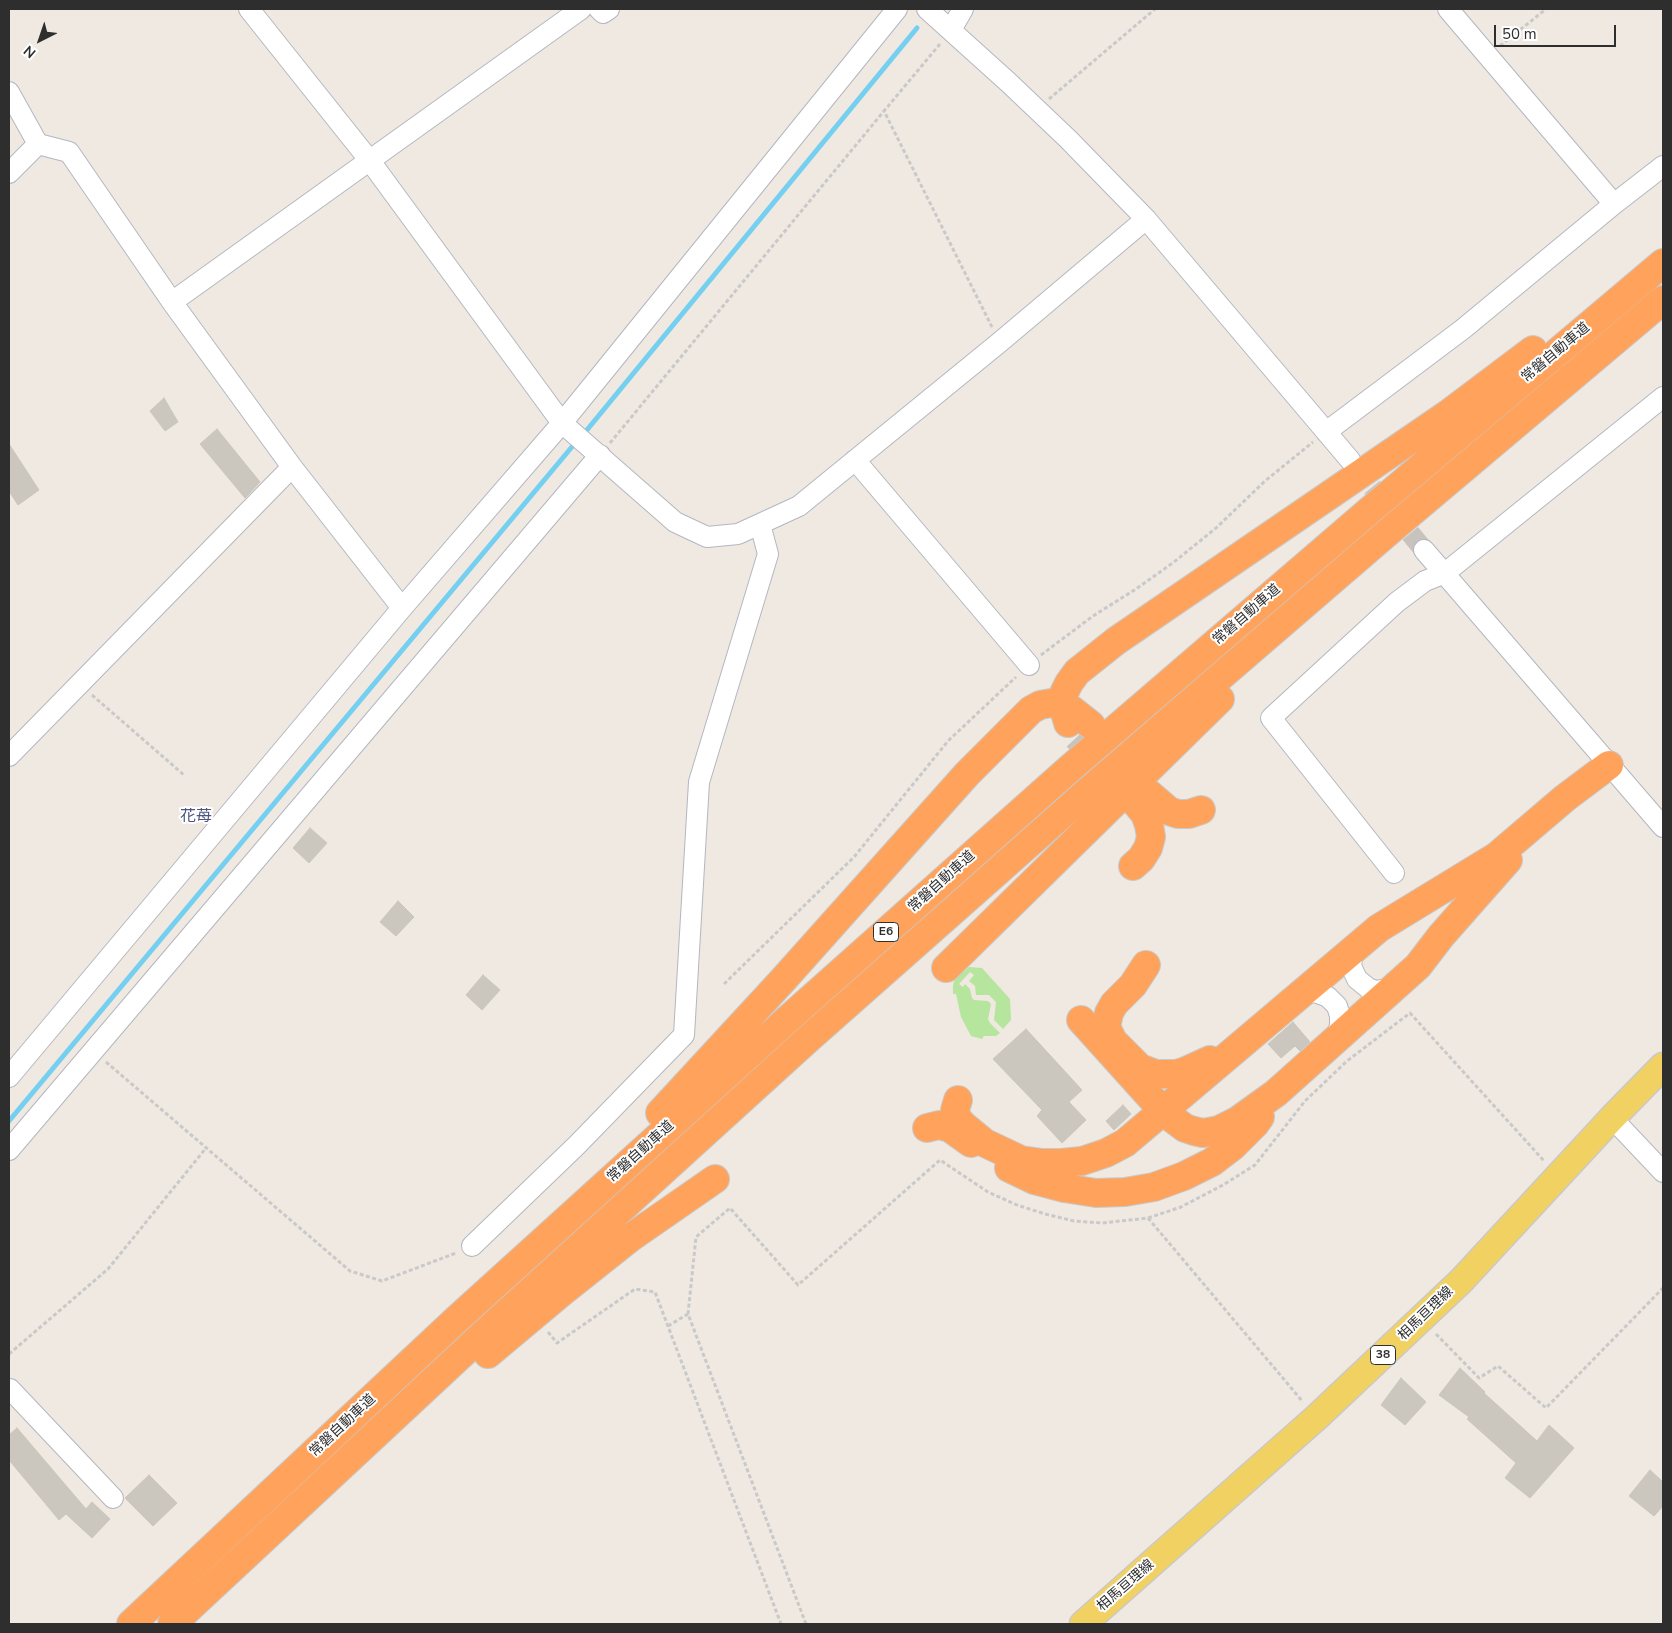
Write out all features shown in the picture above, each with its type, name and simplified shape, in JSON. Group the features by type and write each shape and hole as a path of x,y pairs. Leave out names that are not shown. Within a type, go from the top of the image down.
{"highway":[{"path":"1084,731 1069,726 1063,706 1064,693 1069,682 1077,672 1116,641 1448,414 1538,346 1663,259"},
{"name":"常磐自動車道","path":"131,1624 457,1319 788,1019 1075,764 1369,511 1663,263"},
{"name":"常磐自動車道","path":"172,1624 478,1339 807,1040 1086,793 1387,533 1663,300"},
{"path":"946,968 1387,533"},
{"path":"457,1319 654,1119 736,1032 967,774 1031,710 1040,705 1051,703 1063,706"},
{"path":"958,1100 955,1110 957,1118 963,1125 985,1142 1021,1160 1042,1163 1082,1161 1106,1153 1125,1142 1163,1111 1379,928 1497,856 1565,798 1610,765"},
{"path":"1081,1020 1163,1111 1185,1128 1194,1131 1211,1132 1237,1121 1276,1092 1418,966 1502,865 1570,807 1610,765"},
{"path":"1133,866 1141,859 1148,848 1151,837 1141,797 1178,814 1189,814 1201,810"},
{"path":"1146,965 1133,984 1114,1004 1106,1027 1113,1041 1140,1068 1156,1074 1176,1074 1201,1064 1226,1049 1242,1043"},
{"path":"927,1128 939,1125 950,1128 1006,1167 1034,1180 1064,1188 1096,1193 1125,1192 1154,1187 1184,1176 1212,1162 1233,1146 1255,1124 1276,1092"},
{"path":"230,1570 297,1522 406,1423 562,1292 630,1238 715,1179"}],"main road":[{"name":"相馬亘理線","path":"1083,1624 1316,1417 1421,1319 1460,1281 1663,1066"}],"street":[{"path":"249,9 370,161 562,423 675,522 706,537 738,534 799,506 1000,342 1146,219"},
{"path":"172,302 581,9"},
{"path":"599,9 603,13 609,9"},
{"path":"9,1076 402,608 562,423 897,9"},
{"path":"928,9 1037,109 1146,219 1350,460"},
{"path":"951,30 963,9"},
{"path":"1448,9 1614,204"},
{"path":"9,92 38,144 69,152 172,302 292,467 402,608"},
{"path":"9,174 38,144"},
{"path":"1326,432 1463,329 1663,166"},
{"path":"1394,873 1271,718 1397,602 1425,581 1445,573 1663,397"},
{"path":"9,1150 600,455"},
{"path":"855,460 1029,664"},
{"path":"9,756 292,467"},
{"path":"472,1246 576,1146 684,1035 698,782 768,554 760,524"},
{"path":"1424,550 1663,827"},
{"path":"1357,946 1351,966 1357,978 1368,988 1376,991 1392,988"},
{"path":"1299,996 1315,992 1328,997 1337,1006 1340,1026 1335,1039"},
{"path":"1612,1118 1663,1172"},
{"path":"9,1390 113,1498"}],"path":[{"path":"1037,109 1155,9"},
{"path":"1488,56 1546,9"},
{"path":"600,455 951,30"},
{"path":"884,111 1000,342"},
{"path":"79,684 184,775"},
{"path":"806,1624 688,1314 696,1237 730,1208 798,1284 940,1160 988,1192 1017,1205 1045,1214 1102,1223 1148,1218 1181,1207 1223,1185 1255,1165 1305,1101 1347,1062 1410,1013 1558,1176"},
{"path":"93,1050 350,1271 382,1281 472,1246"},
{"path":"9,1354 108,1269 206,1148"},
{"path":"1148,1218 1316,1417"},
{"path":"544,1328 557,1343 635,1288 655,1292 780,1624"},
{"path":"1421,1319 1479,1378 1498,1366 1546,1408 1663,1288"},
{"path":"668,1326 688,1314"}],"green space":[{"path":"969,967 982,968 1010,999 1011,1020 1003,1029 994,1020 996,1002 989,995 976,995 975,986 969,981 974,975 970,972 959,984 963,987 965,984 970,989 974,1000 988,1001 991,1004 988,1019 1000,1033 996,1036 984,1036 982,1039 971,1036 961,1017 956,994 953,994 953,985 955,979"}],"building":[{"path":"164,398 178,422 165,431 150,411"},
{"path":"217,429 260,482 245,498 200,444"},
{"path":"9,444 39,490 18,505 9,491"},
{"path":"310,828 327,843 309,863 293,848"},
{"path":"398,901 414,917 396,936 380,922"},
{"path":"483,975 500,990 482,1010 466,995"},
{"path":"1293,1022 1310,1042 1300,1051 1295,1046 1281,1058 1268,1044"},
{"path":"1026,1029 1082,1090 1069,1102 1086,1120 1062,1143 1037,1116 1042,1110 993,1059"},
{"path":"1123,1105 1131,1114 1114,1130 1106,1121"},
{"path":"1460,1368 1484,1393 1537,1441 1549,1425 1574,1448 1530,1498 1505,1478 1516,1463 1467,1419 1469,1417 1439,1395"},
{"path":"1401,1378 1426,1402 1405,1425 1381,1405"},
{"path":"17,1428 86,1509 92,1502 110,1519 92,1538 66,1514 59,1520 9,1460 9,1435"},
{"path":"1650,1470 1663,1482 1663,1506 1654,1516 1629,1496"},
{"path":"149,1475 177,1503 153,1526 125,1498"}],"waterway":[{"path":"582,436 917,28"},
{"path":"9,1121 576,442"}],"tunnel":[{"path":"1353,464 1424,550"},
{"path":"1077,737 1106,769"}],"district":[{"name":"花苺","path":"196,817"}]}
